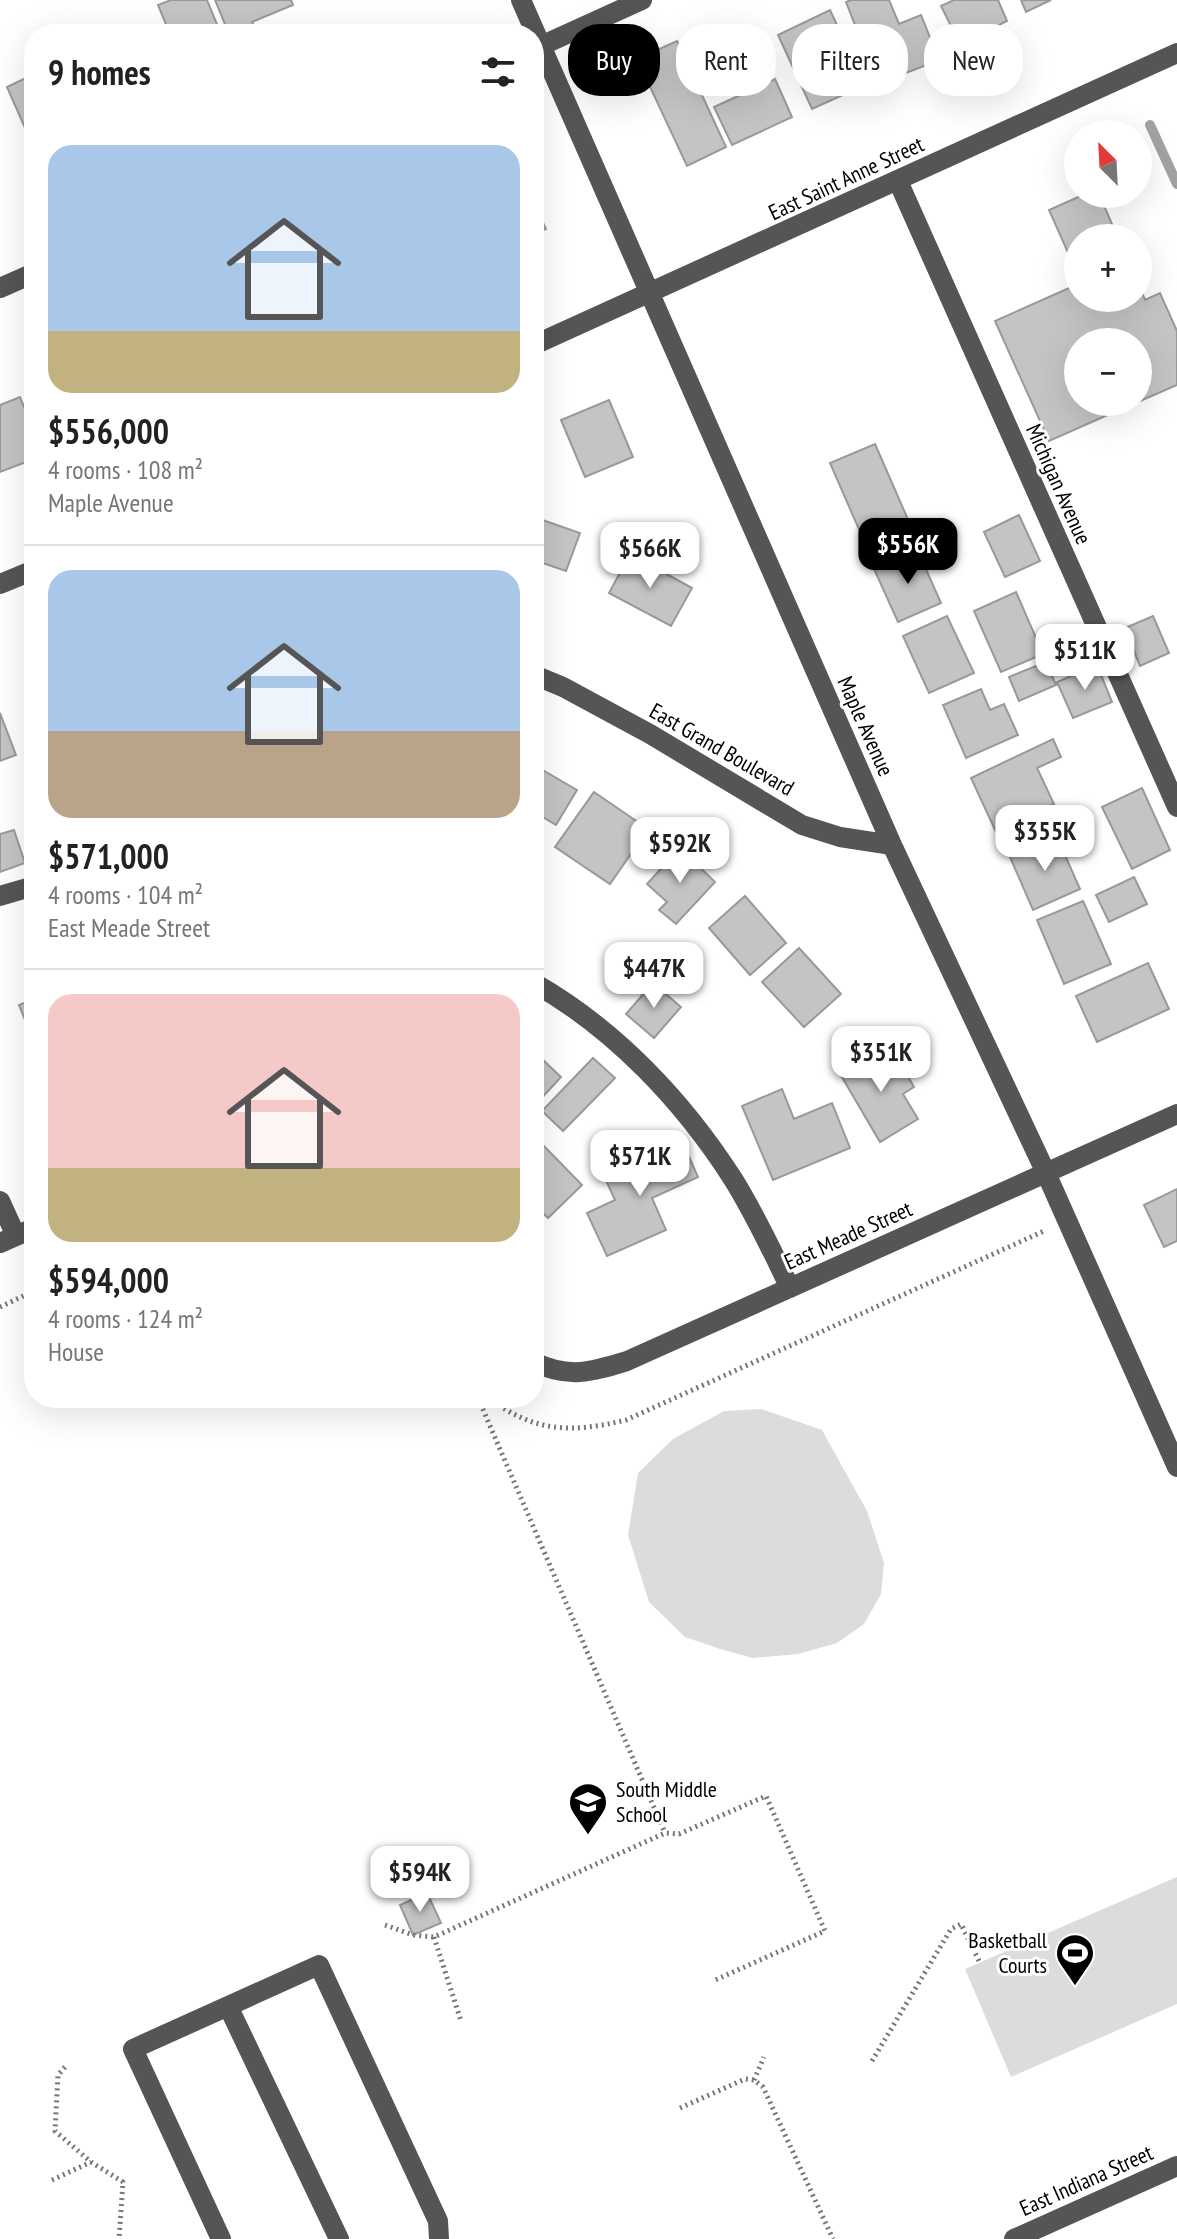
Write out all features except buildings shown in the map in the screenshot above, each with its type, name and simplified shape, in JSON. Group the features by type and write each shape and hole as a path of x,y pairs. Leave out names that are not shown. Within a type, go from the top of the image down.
{"street":[{"name":"Maple Avenue","path":"521,0 530,24"},
{"path":"544,44 642,0"},
{"name":"East Saint Anne Street","path":"544,341 1177,53"},
{"name":"Maple Avenue","path":"544,60 651,293 892,845 1046,1173 1177,1467"},
{"name":"Michigan Avenue","path":"898,181 1177,807"},
{"path":"0,288 24,277"},
{"path":"0,584 24,574"},
{"name":"East Grand Boulevard","path":"544,679 650,734 802,825 840,837 892,845"},
{"path":"0,896 24,889"},
{"path":"544,989 607,1033 654,1079 696,1127 747,1203 790,1288"},
{"name":"East Meade Street","path":"544,1366 560,1372 589,1372 627,1361 1177,1114"},
{"path":"0,1201 17,1235"},
{"path":"221,2239 133,2049 319,1965 438,2221 439,2239"},
{"path":"228,2006 339,2239"},
{"name":"East Indiana Street","path":"1014,2239 1177,2166"}],"path":[{"path":"506,1408 530,1422 568,1430 626,1420 1067,1220"},
{"path":"0,1307 24,1296"},
{"path":"482,1408 665,1833"},
{"path":"385,1925 413,1935 434,1937 665,1833 679,1834 766,1796 825,1931 713,1981"},
{"path":"872,2061 951,1929 961,1924 980,1963"},
{"path":"434,1937 461,2021"},
{"path":"754,2080 764,2057"},
{"path":"65,2067 58,2075 55,2131 91,2162 123,2182 119,2239"},
{"path":"680,2108 745,2079 754,2080 763,2087 833,2239"},
{"path":"52,2180 91,2162"}],"shaded area":[{"path":"761,1409 822,1430 867,1511 884,1563 881,1594 864,1624 837,1643 798,1654 753,1658 685,1637 649,1602 628,1535 638,1473 673,1439 724,1411"},
{"name":"Basketball Courts","path":"1177,1877 1177,2004 1011,2077 965,1969"}],"waterway":[{"path":"1152,129 1177,184"}],"place":[{"name":"South Middle School","path":"588,1836"},
{"name":"Basketball Courts","path":"1075,1987"}]}
